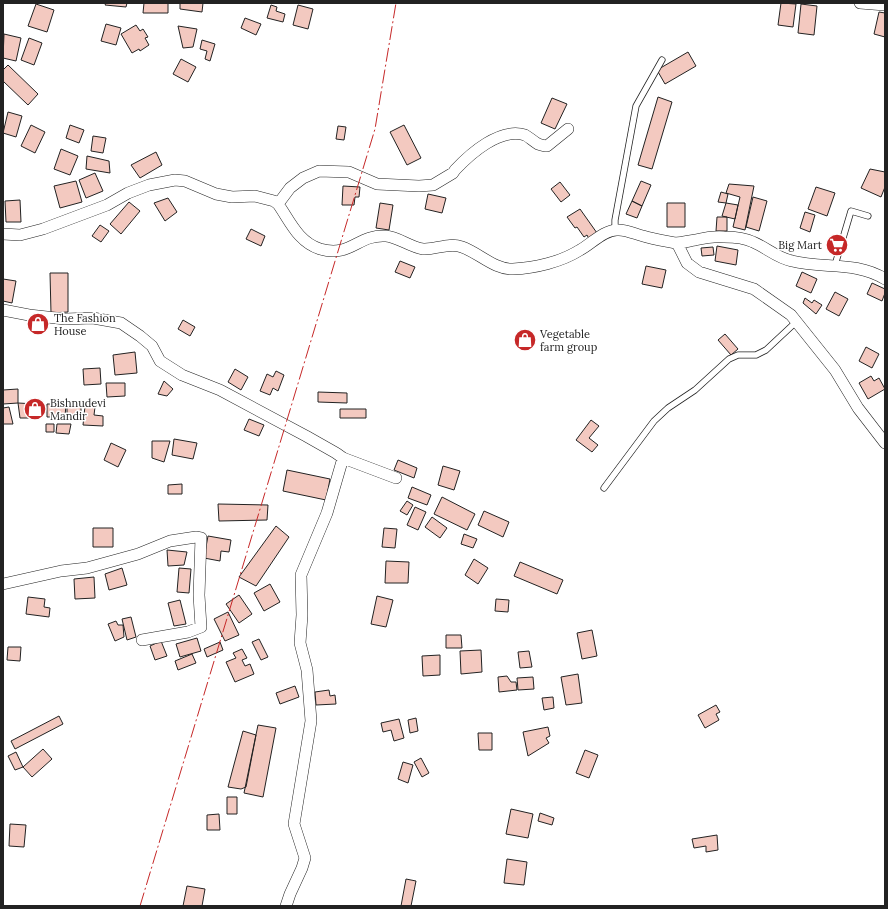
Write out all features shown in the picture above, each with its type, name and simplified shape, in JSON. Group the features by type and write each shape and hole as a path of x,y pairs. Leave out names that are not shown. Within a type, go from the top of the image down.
{"street":[{"path":"860,3 885,5"},
{"path":"278,204 290,188 303,178 319,171 349,172 377,184 419,186 433,185 453,173 476,150 497,138 512,134 525,135 538,144 547,146 568,129"},
{"path":"3,234 20,235 43,229 107,206 128,193 149,185 175,180 185,181 216,194 232,197 255,196 274,201 278,204 300,237 320,249 336,252 343,251 368,238 388,236 414,247 424,249 449,245 462,247 501,267 512,269 557,260 575,253 600,237 618,230 644,237 677,243 723,236 740,238 753,242 774,254 791,261 835,265 865,270 885,279"},
{"path":"677,243 686,263 699,272 754,289 791,316 835,370 858,408 885,442"},
{"path":"3,310 29,315 65,319 93,318 121,323 152,346 160,361 182,374 220,390 306,436 342,458 396,478"},
{"path":"286,906 302,868 304,858 294,824 311,721 307,670 300,643 302,615 301,575 327,513 342,458"},
{"path":"3,584 61,571 87,568 138,554 170,541 196,537 201,538 199,595 201,627 188,632 142,640"}],"lane":[{"path":"615,230 615,220 636,106 662,60"},
{"path":"835,265 851,211 868,216"},
{"path":"604,488 654,420 668,408 695,390 729,359 738,355 756,355 766,350 796,322"}],"building":[{"path":"106,3 127,3 126,7 105,5"},
{"path":"144,3 168,3 168,13 143,13"},
{"path":"180,3 203,3 202,12 180,9"},
{"path":"781,3 796,4 793,27 778,25"},
{"path":"36,4 54,10 47,32 28,26"},
{"path":"801,4 817,6 814,35 798,33"},
{"path":"271,5 277,7 276,11 285,14 283,22 267,18"},
{"path":"298,5 313,9 308,29 293,25"},
{"path":"879,12 885,13 885,37 874,34"},
{"path":"245,18 261,24 256,35 241,28"},
{"path":"106,24 121,28 116,45 101,41"},
{"path":"136,25 140,31 143,29 148,37 145,38 149,45 140,51 139,49 132,53 121,34"},
{"path":"178,26 197,29 193,47 183,48"},
{"path":"4,34 21,38 16,61 3,58"},
{"path":"29,38 42,43 34,65 21,60"},
{"path":"202,40 215,44 210,61 205,59 207,51 200,49"},
{"path":"688,52 696,66 665,84 657,70"},
{"path":"181,59 196,67 188,82 173,74"},
{"path":"8,65 38,94 28,105 3,81 3,70"},
{"path":"658,97 672,102 652,169 638,165"},
{"path":"552,98 567,104 555,129 541,123"},
{"path":"8,112 22,116 16,137 3,133"},
{"path":"31,125 45,132 35,153 21,146"},
{"path":"70,125 84,130 79,143 66,138"},
{"path":"404,125 421,158 407,165 390,132"},
{"path":"338,126 346,127 344,140 336,139"},
{"path":"93,136 106,138 103,153 91,151"},
{"path":"61,149 78,156 70,175 54,169"},
{"path":"156,152 162,165 140,178 131,165"},
{"path":"87,156 109,161 110,173 86,169"},
{"path":"870,169 885,172 885,187 881,197 861,188"},
{"path":"95,173 103,191 86,198 79,180"},
{"path":"76,181 82,202 60,208 54,186"},
{"path":"641,181 651,185 642,206 632,201"},
{"path":"560,182 570,195 561,202 551,189"},
{"path":"729,184 754,186 745,230 733,227 740,197 726,193"},
{"path":"343,186 360,187 359,197 355,197 354,205 342,205"},
{"path":"816,187 835,193 827,216 808,209"},
{"path":"721,192 728,194 726,203 718,202"},
{"path":"428,194 446,198 442,213 425,209"},
{"path":"753,197 767,201 759,231 746,227"},
{"path":"168,198 177,212 165,221 154,203"},
{"path":"20,200 21,222 6,222 5,201"},
{"path":"632,201 642,206 637,218 626,214"},
{"path":"129,202 140,211 121,234 110,224"},
{"path":"380,203 393,205 389,230 376,228"},
{"path":"667,203 685,203 685,227 667,227"},
{"path":"726,203 738,205 735,219 722,216"},
{"path":"580,209 597,233 589,239 587,235 584,237 577,227 575,228 567,217"},
{"path":"805,212 815,215 810,232 800,228"},
{"path":"717,217 727,217 727,231 716,231"},
{"path":"100,225 109,231 101,242 92,236"},
{"path":"251,229 265,236 261,246 246,239"},
{"path":"717,246 738,250 736,265 715,261"},
{"path":"713,247 714,255 702,256 701,248"},
{"path":"400,261 415,267 410,278 395,272"},
{"path":"646,266 666,270 662,288 642,284"},
{"path":"802,272 817,279 811,293 796,286"},
{"path":"50,273 68,273 68,312 51,313"},
{"path":"3,279 16,281 12,303 3,301"},
{"path":"872,283 885,289 882,301 867,294"},
{"path":"835,292 848,299 839,316 826,309"},
{"path":"805,298 812,303 814,300 822,305 816,314 803,303"},
{"path":"183,320 195,327 190,336 178,329"},
{"path":"725,334 738,349 731,355 718,340"},
{"path":"866,347 879,354 872,368 859,361"},
{"path":"135,352 137,373 115,375 113,355"},
{"path":"100,368 101,384 84,385 83,369"},
{"path":"235,369 248,377 241,390 228,382"},
{"path":"276,371 284,375 278,391 273,388 270,395 260,391 267,374 273,377"},
{"path":"871,376 874,381 879,378 885,389 868,399 859,383"},
{"path":"164,381 173,389 167,396 158,394"},
{"path":"106,383 125,383 125,396 107,397"},
{"path":"18,389 18,403 3,404 3,390"},
{"path":"318,392 347,393 347,403 318,402"},
{"path":"18,403 36,404 40,418 20,418"},
{"path":"81,403 81,416 67,416 67,404"},
{"path":"47,404 66,404 65,417 47,417"},
{"path":"85,406 95,407 94,415 103,416 103,426 83,425"},
{"path":"9,407 13,424 3,424 3,408"},
{"path":"340,409 366,409 366,418 340,418"},
{"path":"249,419 264,425 259,436 244,430"},
{"path":"591,420 599,426 589,438 598,445 592,452 576,440"},
{"path":"46,424 54,424 54,432 46,432"},
{"path":"57,424 71,424 69,434 56,433"},
{"path":"174,439 197,443 193,459 172,455"},
{"path":"152,441 170,441 164,462 152,458"},
{"path":"111,443 126,450 118,467 104,460"},
{"path":"398,460 417,468 414,478 394,470"},
{"path":"443,466 460,471 454,490 438,485"},
{"path":"287,470 330,479 326,500 283,491"},
{"path":"182,484 182,494 168,494 168,485"},
{"path":"412,487 431,495 427,505 408,498"},
{"path":"442,497 475,514 467,530 434,514"},
{"path":"407,501 413,505 407,515 400,511"},
{"path":"218,504 268,505 267,520 219,521"},
{"path":"415,507 426,512 418,530 407,525"},
{"path":"484,511 509,522 503,537 478,525"},
{"path":"432,517 447,528 440,538 425,527"},
{"path":"276,526 289,537 256,586 239,577"},
{"path":"93,528 113,528 113,547 93,547"},
{"path":"384,528 397,529 395,548 382,547"},
{"path":"464,534 477,539 473,548 461,544"},
{"path":"208,536 231,540 229,552 221,551 220,561 204,558"},
{"path":"167,550 187,552 184,565 168,566"},
{"path":"474,559 488,568 478,584 465,575"},
{"path":"386,561 409,562 408,583 385,583"},
{"path":"520,562 563,580 557,594 514,576"},
{"path":"122,568 127,585 109,590 105,574"},
{"path":"179,568 191,569 189,593 177,592"},
{"path":"94,577 95,598 75,599 74,579"},
{"path":"270,584 280,602 264,611 254,593"},
{"path":"239,595 252,614 239,623 226,604"},
{"path":"377,596 393,600 386,627 371,624"},
{"path":"28,597 45,599 44,607 50,608 49,617 26,614"},
{"path":"496,599 509,600 508,612 495,611"},
{"path":"180,600 186,624 174,626 168,603"},
{"path":"228,612 239,635 225,641 214,619"},
{"path":"131,617 136,637 127,640 122,619"},
{"path":"116,621 118,625 123,625 124,637 115,641 108,624"},
{"path":"592,630 597,656 582,659 577,633"},
{"path":"446,635 461,635 462,648 446,648"},
{"path":"197,638 201,651 180,657 176,644"},
{"path":"259,639 268,657 261,660 252,642"},
{"path":"161,641 167,656 155,660 150,646"},
{"path":"220,642 223,650 207,657 204,649"},
{"path":"8,647 21,647 20,661 7,660"},
{"path":"242,649 247,658 242,660 245,666 250,664 254,674 235,682 226,662 236,658 233,653"},
{"path":"481,650 482,672 461,674 460,651"},
{"path":"529,651 532,667 520,668 518,652"},
{"path":"192,654 196,663 178,670 175,661"},
{"path":"440,655 440,675 423,676 422,656"},
{"path":"578,674 582,703 566,705 561,677"},
{"path":"507,676 511,682 516,682 517,690 499,692 498,677"},
{"path":"533,677 534,689 518,690 517,678"},
{"path":"295,686 299,697 280,704 276,693"},
{"path":"329,690 330,696 335,695 336,704 316,705 315,692"},
{"path":"553,697 554,708 544,710 542,698"},
{"path":"716,705 720,712 716,714 719,720 705,728 698,715"},
{"path":"59,716 63,724 15,749 11,741"},
{"path":"416,718 418,731 410,733 408,720"},
{"path":"399,719 404,738 394,741 391,730 383,732 381,723"},
{"path":"258,725 276,728 263,797 244,793"},
{"path":"548,727 550,736 546,738 549,743 528,756 523,732"},
{"path":"243,731 256,735 246,787 241,789 228,787"},
{"path":"478,733 492,733 492,750 479,750"},
{"path":"43,749 52,759 32,777 23,767"},
{"path":"585,750 598,755 589,778 576,773"},
{"path":"16,752 23,767 15,770 8,756"},
{"path":"421,758 429,773 422,777 414,762"},
{"path":"403,762 413,765 408,783 398,779"},
{"path":"227,797 237,797 237,814 227,814"},
{"path":"511,809 533,814 528,838 506,834"},
{"path":"540,813 554,818 552,825 538,821"},
{"path":"219,814 220,830 207,830 207,815"},
{"path":"10,824 26,825 24,847 9,846"},
{"path":"717,835 718,850 706,852 706,846 694,848 692,839"},
{"path":"507,859 527,862 524,885 504,883"},
{"path":"406,879 416,881 411,906 401,906"},
{"path":"187,886 205,889 202,906 183,906"}],"power":[{"path":"140,906 375,129 396,3"}],"place":[{"name":"Big Mart","path":"837,245"},
{"name":"The Fashion House","path":"38,324"},
{"name":"Vegetable farm group","path":"525,340"},
{"name":"Bishnudevi Mandir","path":"35,409"}]}
